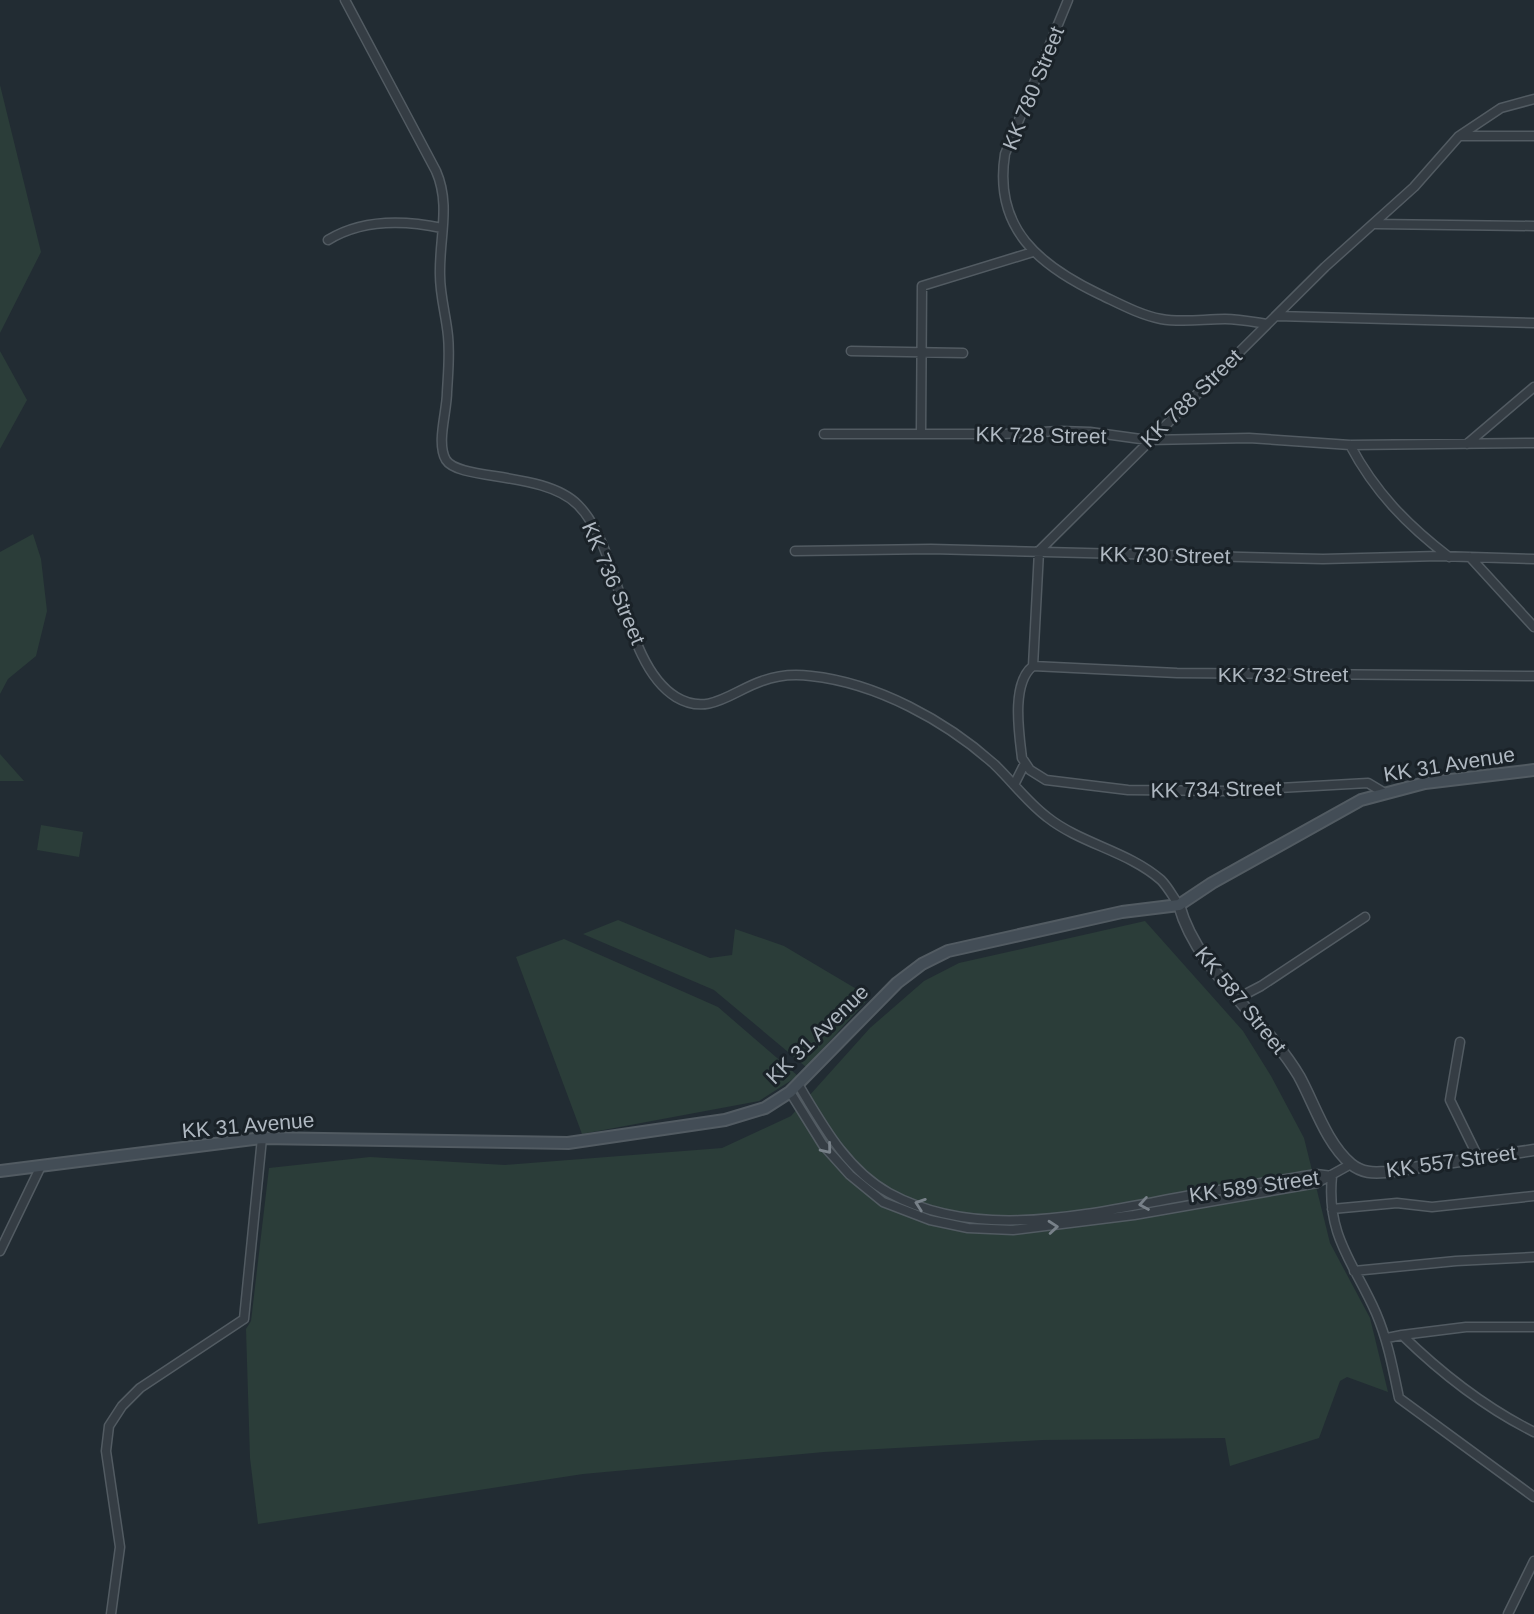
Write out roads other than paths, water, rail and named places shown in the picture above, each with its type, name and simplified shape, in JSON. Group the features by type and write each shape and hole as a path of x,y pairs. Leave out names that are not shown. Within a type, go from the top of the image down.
{"main road":[{"name":"KK 31 Avenue","path":"0,1171 262,1138 594,1141 726,1119 765,1108 794,1088 897,983 922,964 948,951 1122,912 1179,905 1212,883 1328,818 1383,792 1425,783 1534,770"}],"street":[{"name":"KK 736 Street","path":"345,0 442,185 445,198 439,247 440,296 449,348 444,455 459,470 535,481 562,493 578,504 598,535 647,660 671,694 698,705 725,700 749,686 782,676 814,676 863,688 942,725 971,745 1047,818 1130,859 1162,881 1179,905"},
{"name":"KK 780 Street","path":"1069,0 1005,154 1002,170 1009,209 1016,229 1033,252 1086,289 1160,319 1228,319 1267,324"},
{"name":"KK 788 Street","path":"1039,551 1325,267 1375,224 1424,176 1459,136 1501,108 1534,99"},
{"path":"1459,136 1534,136"},
{"path":"328,240 351,228 368,224 414,222 442,228"},
{"path":"1375,224 1534,226"},
{"path":"921,432 922,286 1033,252"},
{"path":"1277,316 1534,323"},
{"path":"851,351 964,353"},
{"path":"1467,444 1534,387"},
{"name":"KK 728 Street","path":"824,434 921,432 978,435 1090,432 1148,440 1249,438 1350,445 1534,443"},
{"path":"1350,445 1371,482 1392,509 1450,557"},
{"name":"KK 730 Street","path":"795,551 1039,551 1323,559 1534,559"},
{"path":"1014,785 1025,763 1020,745 1020,691 1024,675 1033,666 1039,551"},
{"path":"1470,557 1534,627"},
{"name":"KK 732 Street","path":"1033,666 1177,673 1534,676"},
{"name":"KK 734 Street","path":"1025,763 1046,780 1128,790 1191,791 1368,783 1383,792"},
{"name":"KK 587 Street","path":"1179,905 1194,943 1276,1041 1335,1145 1351,1164"},
{"path":"1238,998 1261,986 1365,917"},
{"path":"1460,1042 1450,1100 1478,1157"},
{"name":"KK 589 Street","path":"794,1088 842,1152 869,1179 905,1199 967,1217 1013,1221 1090,1213 1316,1174 1332,1176"},
{"path":"111,1614 120,1547 106,1451 109,1426 122,1406 140,1388 244,1319 262,1138"},
{"name":"KK 557 Street","path":"1351,1164 1366,1173 1386,1172 1534,1150"},
{"path":"1351,1164 1332,1176 1332,1209 1340,1247 1387,1338 1399,1398 1534,1497"},
{"path":"0,1251 41,1166"},
{"path":"1332,1209 1396,1203 1432,1207 1534,1196"},
{"path":"1354,1271 1534,1257"},
{"path":"1387,1338 1466,1327 1534,1327"},
{"path":"1402,1335 1437,1369 1476,1398 1534,1432"},
{"path":"1508,1614 1534,1561"}]}
